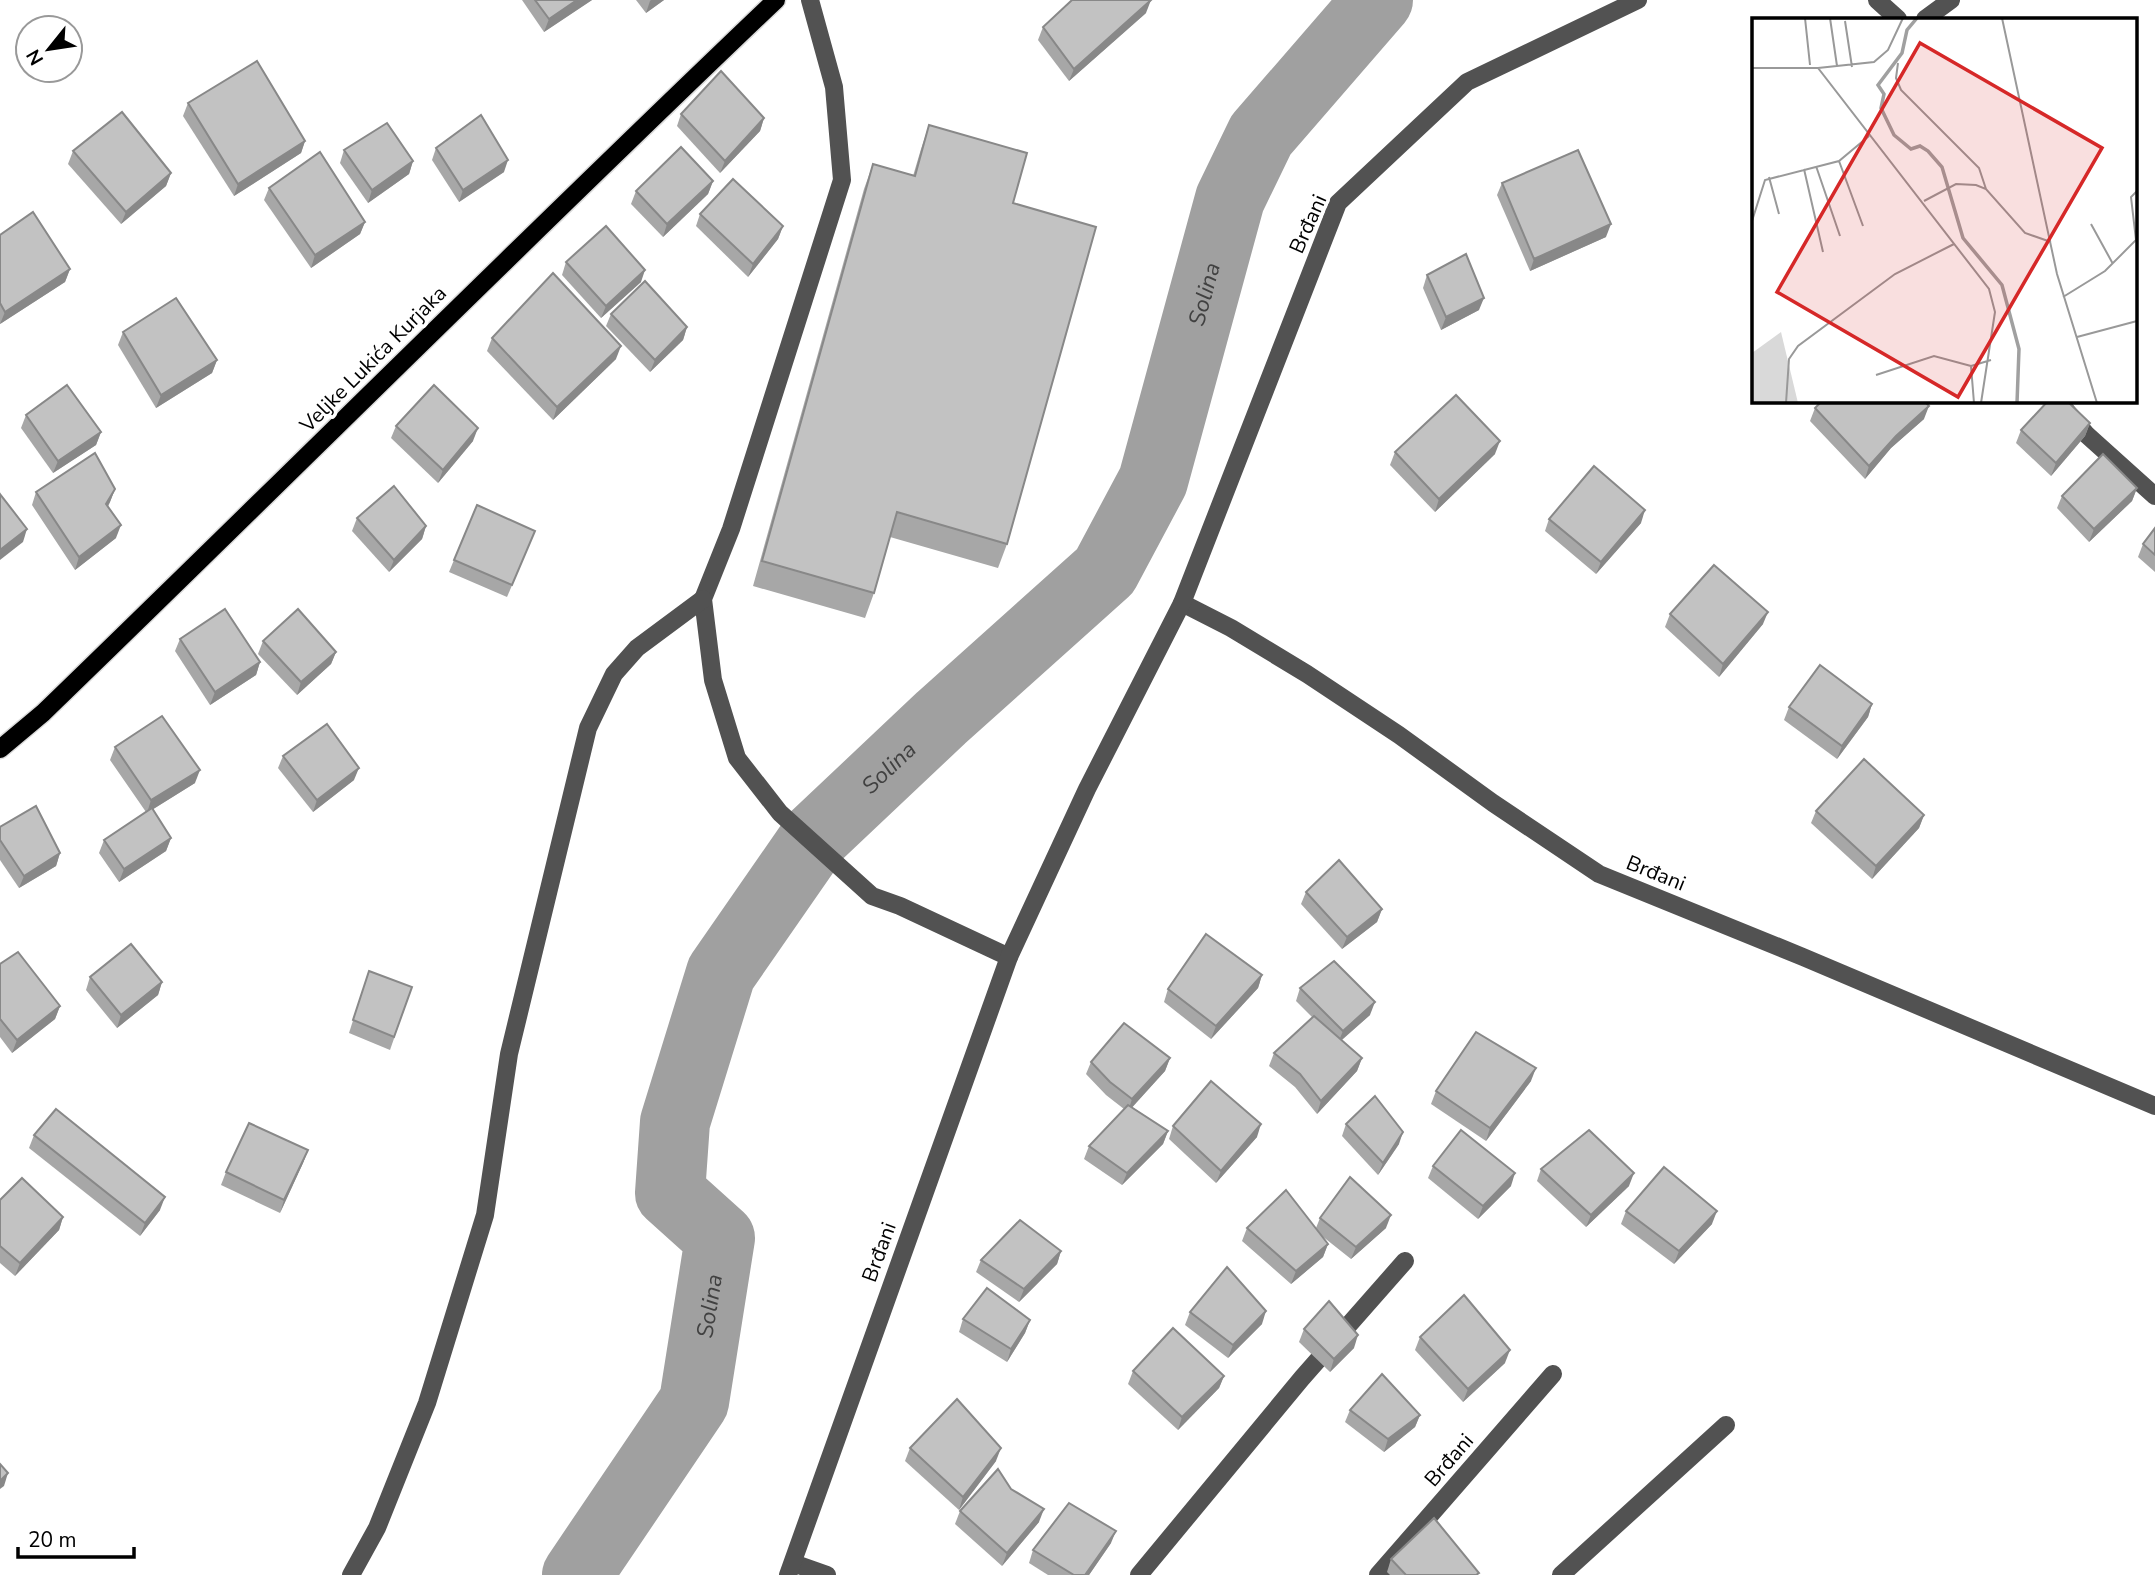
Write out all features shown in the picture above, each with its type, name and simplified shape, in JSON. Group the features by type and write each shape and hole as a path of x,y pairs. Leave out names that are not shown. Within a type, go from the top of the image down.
{"main road":[{"name":"Veljke Lukića Kurjaka","path":"0,749 43,713 291,473 555,211 776,0"}],"street":[{"path":"351,1575 377,1528 426,1403 485,1214 509,1054 588,728 614,674 638,648 702,599 731,529 842,180 834,87 810,0"},
{"name":"Brđani","path":"827,1575 790,1569 1009,957 1087,789 1182,603 1338,203 1466,82 1638,0"},
{"path":"1877,0 1897,18"},
{"path":"1926,18 1951,0"},
{"path":"2059,402 2087,435 2155,496"},
{"path":"702,599 713,680 737,758 779,813 872,896 900,906 1009,957"},
{"name":"Brđani","path":"1182,603 1231,628 1307,674 1599,874 2155,1106"},
{"path":"1139,1575 1302,1378 1405,1261"},
{"name":"Brđani","path":"1378,1575 1553,1374"},
{"path":"1561,1575 1726,1425"}],"building":[{"path":"535,0 577,0 549,19"},
{"path":"1072,0 1151,0 1074,69 1043,27"},
{"path":"257,61 305,141 238,184 188,103"},
{"path":"721,71 764,118 725,161 681,114"},
{"path":"122,112 171,173 126,212 73,151"},
{"path":"481,115 508,160 463,190 436,148"},
{"path":"387,123 413,161 372,190 344,150"},
{"path":"929,125 1027,153 1013,203 1096,227 1007,544 897,512 874,593 762,561 873,164 915,176"},
{"path":"681,147 713,181 667,224 636,191"},
{"path":"1578,150 1611,224 1534,259 1502,183"},
{"path":"320,152 365,222 315,255 269,188"},
{"path":"733,179 783,226 753,264 700,214"},
{"path":"33,212 70,269 5,312 0,303 0,235"},
{"path":"606,226 645,270 606,306 566,262"},
{"path":"1466,254 1484,298 1446,317 1427,275"},
{"path":"553,273 621,346 557,407 492,338"},
{"path":"645,281 687,327 655,360 611,314"},
{"path":"176,298 217,360 161,395 123,332"},
{"path":"67,385 101,432 58,461 26,415"},
{"path":"434,385 478,428 443,470 396,426"},
{"path":"1456,395 1500,441 1439,499 1395,452"},
{"path":"1821,402 1925,402 1929,406 1896,436 1869,466 1815,408"},
{"path":"2047,402 2068,402 2090,423 2056,463 2021,430"},
{"path":"95,453 115,489 106,504 121,525 79,557 36,492"},
{"path":"2103,454 2137,488 2094,529 2062,496"},
{"path":"1594,466 1645,510 1601,562 1549,519"},
{"path":"394,486 426,526 394,560 357,518"},
{"path":"0,494 27,529 0,550"},
{"path":"477,505 535,531 512,585 454,560"},
{"path":"2155,528 2155,555 2143,544"},
{"path":"1714,565 1768,612 1723,664 1670,614"},
{"path":"225,609 260,662 215,692 180,639"},
{"path":"298,609 336,652 301,682 263,641"},
{"path":"1820,665 1872,704 1842,746 1789,707"},
{"path":"162,716 200,770 151,800 115,747"},
{"path":"327,724 359,768 317,800 283,756"},
{"path":"1864,759 1924,815 1876,866 1816,811"},
{"path":"36,806 60,853 24,876 0,840 0,827"},
{"path":"152,808 171,838 124,869 104,840"},
{"path":"1339,860 1382,909 1347,937 1306,892"},
{"path":"1206,934 1262,975 1216,1026 1168,989"},
{"path":"131,944 162,982 121,1015 90,977"},
{"path":"18,952 60,1006 17,1040 0,1019 0,964"},
{"path":"1334,961 1375,1002 1343,1031 1300,988"},
{"path":"369,971 412,987 394,1037 353,1020"},
{"path":"1314,1016 1362,1058 1321,1101 1300,1074 1274,1053"},
{"path":"1124,1023 1170,1058 1132,1099 1110,1082 1091,1062"},
{"path":"1476,1032 1536,1068 1490,1128 1436,1091"},
{"path":"1211,1081 1261,1124 1221,1171 1173,1126"},
{"path":"1375,1096 1403,1132 1383,1163 1346,1124"},
{"path":"1128,1105 1168,1131 1127,1173 1089,1146"},
{"path":"56,1109 165,1197 145,1223 34,1135"},
{"path":"249,1123 308,1150 284,1200 226,1172"},
{"path":"1461,1130 1515,1173 1483,1206 1433,1166"},
{"path":"1589,1130 1634,1173 1591,1215 1541,1169"},
{"path":"1664,1167 1717,1211 1679,1251 1626,1211"},
{"path":"1350,1177 1391,1215 1356,1247 1320,1218"},
{"path":"22,1178 63,1217 20,1263 0,1246 0,1200"},
{"path":"1286,1190 1328,1244 1296,1271 1247,1228"},
{"path":"1020,1220 1061,1251 1024,1289 981,1260"},
{"path":"1227,1267 1266,1311 1233,1345 1190,1312"},
{"path":"987,1288 1030,1320 1011,1349 963,1319"},
{"path":"1464,1295 1510,1350 1468,1389 1420,1337"},
{"path":"1329,1301 1358,1335 1334,1359 1304,1329"},
{"path":"1173,1328 1224,1376 1182,1417 1133,1371"},
{"path":"1382,1374 1420,1415 1388,1439 1350,1410"},
{"path":"957,1399 1001,1448 963,1497 910,1448"},
{"path":"0,1464 8,1473 0,1481"},
{"path":"998,1469 1011,1489 1044,1509 1007,1553 960,1511"},
{"path":"1069,1503 1116,1531 1085,1575 1074,1575 1033,1550"},
{"path":"1434,1518 1479,1573 1406,1575 1391,1559"}],"waterway":[{"name":"Solina","path":"577,1575 694,1402 720,1238 670,1193 675,1122 721,973 816,836 941,718 1105,571 1153,481 1230,199 1261,135 1378,0"}]}
